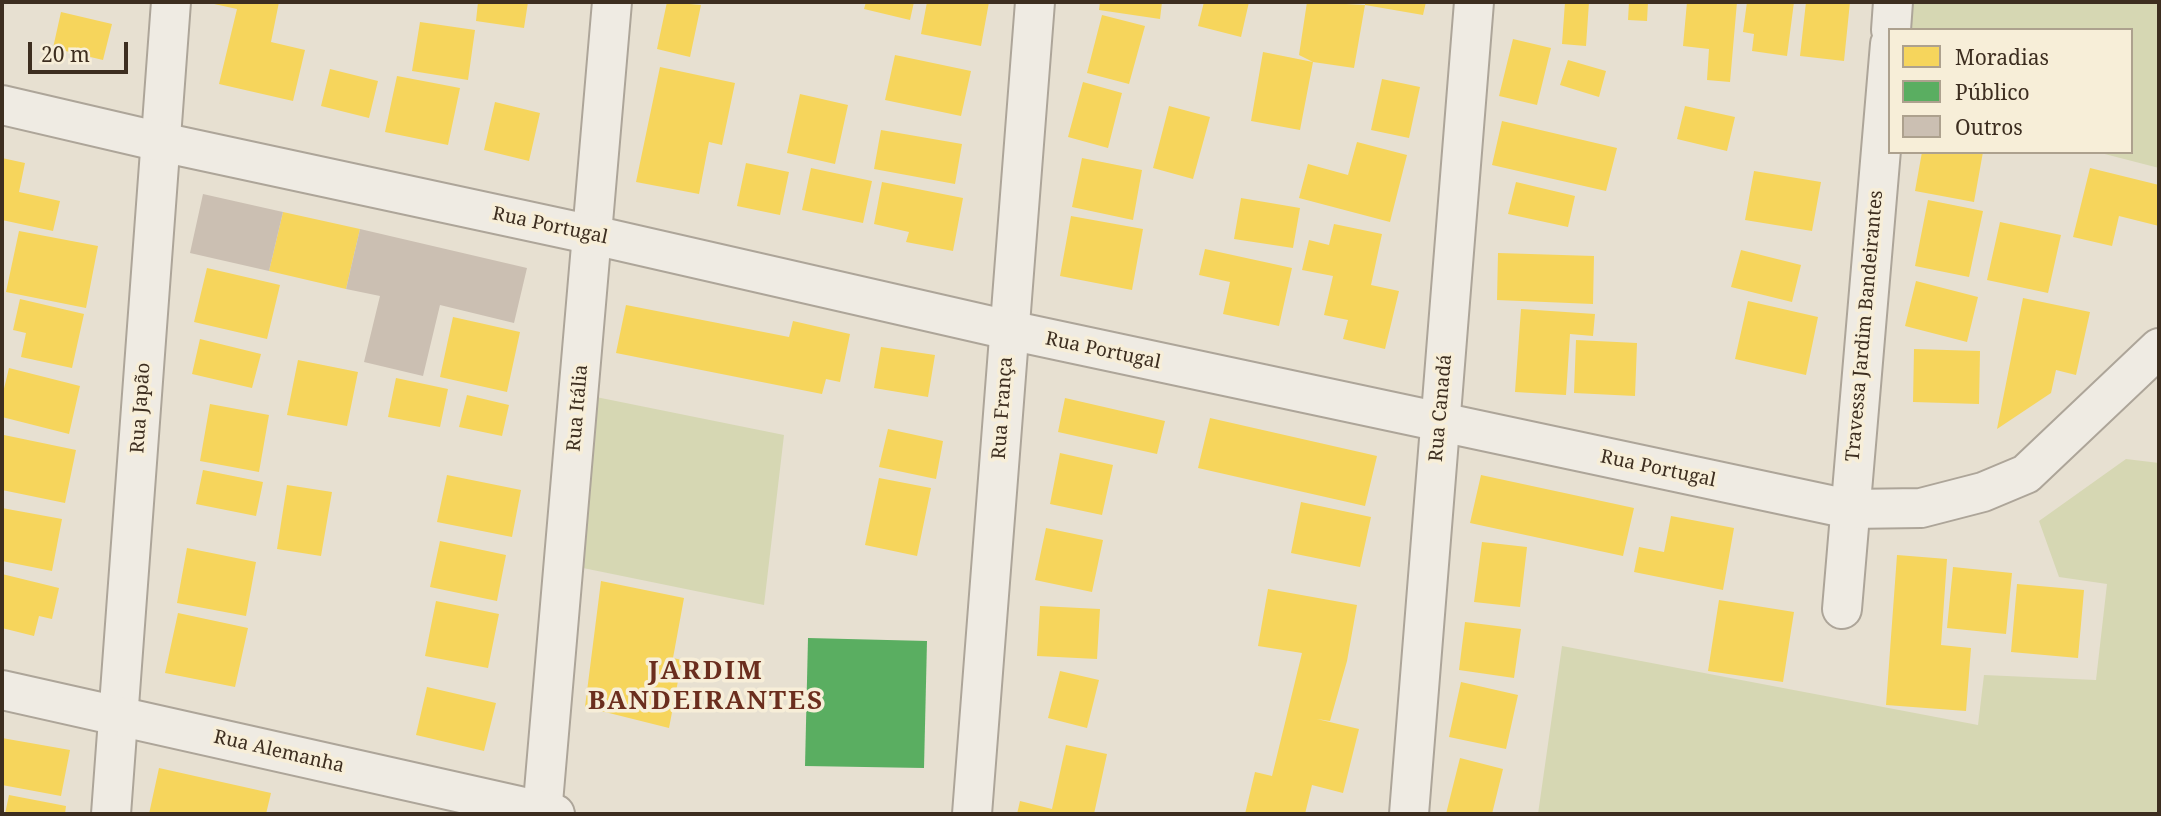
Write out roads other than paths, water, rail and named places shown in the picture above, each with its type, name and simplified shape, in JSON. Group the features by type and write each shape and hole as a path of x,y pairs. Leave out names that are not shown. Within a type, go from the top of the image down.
{"street":[{"name":"Rua Japão","path":"111,814 171,2"},
{"name":"Rua Itália","path":"546,813 612,2"},
{"name":"Rua França","path":"972,814 1035,2"},
{"name":"Rua Canadá","path":"1409,814 1474,2"},
{"path":"1891,28 1893,2"},
{"name":"Travessa Jardim Bandeirantes","path":"1842,609 1888,67"},
{"name":"Rua Portugal","path":"2,105 1009,330 1849,509 1921,508 1983,492 2026,474 2159,348"},
{"name":"Rua Alemanha","path":"2,690 546,813"}],"district":[{"name":"JARDIM BANDEIRANTES","path":"706,687"}]}
